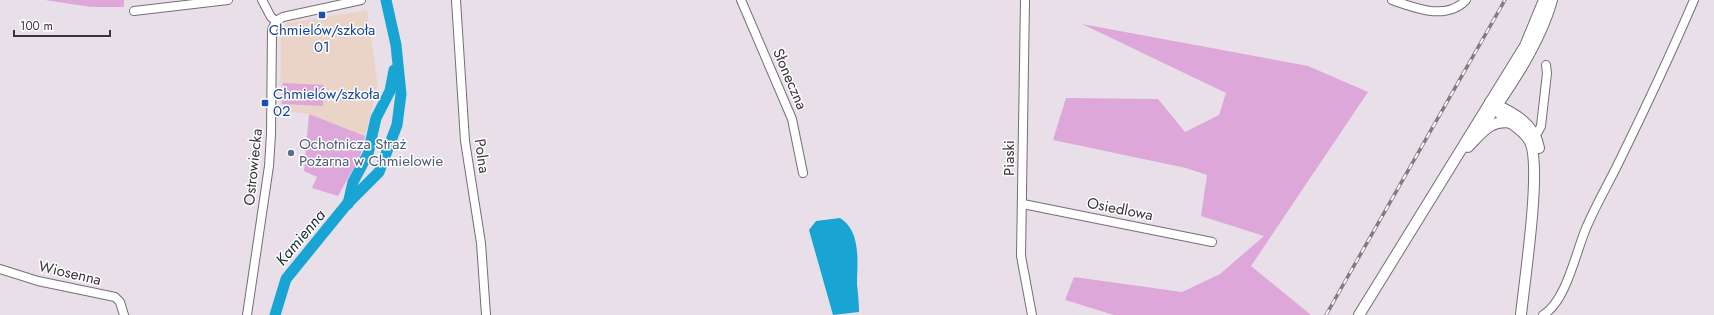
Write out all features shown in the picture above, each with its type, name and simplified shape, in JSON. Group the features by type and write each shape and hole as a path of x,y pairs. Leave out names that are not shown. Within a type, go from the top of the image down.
{"main road":[{"path":"1435,192 1468,147 1494,105 1525,46 1544,0"},
{"path":"1359,315 1435,192 1510,84 1543,26 1552,0"},
{"path":"1510,84 1510,103 1518,127 1532,138 1535,164 1534,188 1521,315"},
{"path":"1494,105 1516,121"},
{"path":"1468,147 1494,123 1516,121"}],"street":[{"path":"134,11 228,0"},
{"path":"262,0 271,17 276,21 283,17 361,0"},
{"name":"Polna","path":"456,0 465,141 481,243 486,315"},
{"name":"Słoneczna","path":"741,0 792,119 803,173"},
{"name":"Piaski","path":"1025,0 1021,256 1032,315"},
{"path":"1392,0 1425,10 1438,12 1456,7 1466,0"},
{"path":"1543,315 1548,312 1561,292 1572,269 1586,226 1665,67 1694,0"},
{"name":"Ostrowiecka","path":"247,315 269,166 271,134 272,30 276,21"},
{"path":"1532,138 1541,126 1547,73 1546,65"},
{"name":"Osiedlowa","path":"1023,204 1212,242"},
{"name":"Wiosenna","path":"0,269 38,281 115,297 120,302 124,315"}],"shaded area":[{"path":"45,0 124,0 124,7 91,7"},
{"path":"367,10 378,86 365,136 309,114 280,111 281,30 287,23"},
{"path":"1082,24 1308,66 1368,92 1251,266 1311,315 1114,315 1065,300 1074,277 1182,292 1220,274 1264,236 1201,216 1207,175 1186,168 1053,140 1066,98 1158,99 1185,132 1219,115 1226,93"},
{"path":"283,83 324,85 323,106 282,104"},
{"path":"309,114 365,136 360,157 338,196 312,188 317,177 304,171"}],"water":[{"path":"840,218 852,231 857,248 859,312 833,315 809,230 816,221"}],"waterway":[{"name":"Kamienna","path":"275,315 286,279 347,204 379,172 397,125 401,94 396,45 386,0"},
{"name":"Kamienna","path":"348,204 353,182 368,154 376,118 390,91 394,70"}],"railway":[{"path":"1326,315 1505,0"}],"place":[{"name":"Chmielów/szkoła 01","path":"322,15"},
{"name":"Chmielów/szkoła 02","path":"265,103"},
{"name":"Ochotnicza Straż Pożarna w Chmielowie","path":"291,153"}]}
